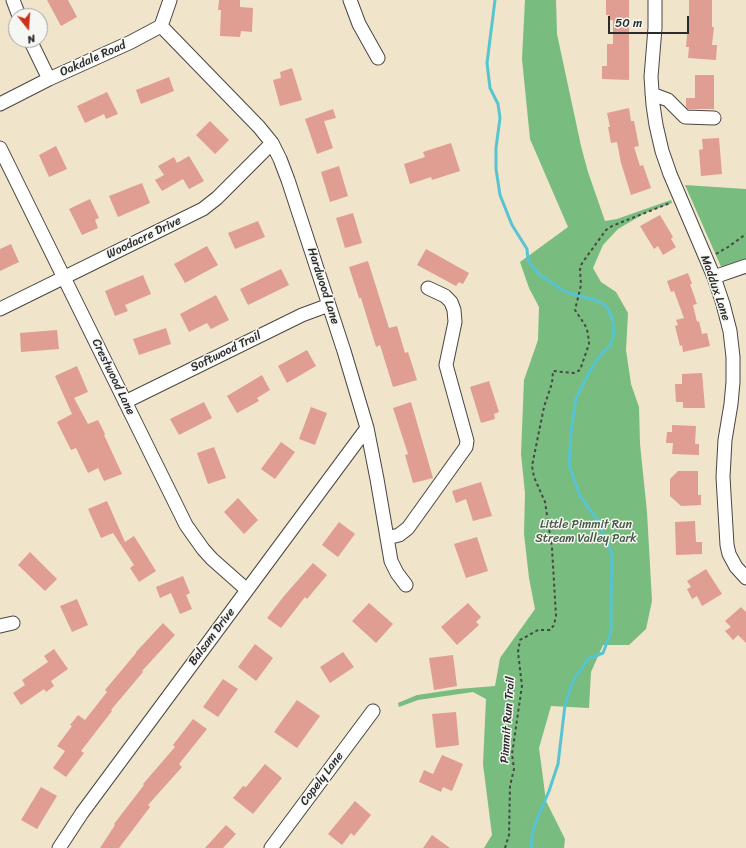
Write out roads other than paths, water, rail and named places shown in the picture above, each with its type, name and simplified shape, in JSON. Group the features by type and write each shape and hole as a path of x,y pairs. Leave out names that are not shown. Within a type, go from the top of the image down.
{"street":[{"path":"161,26 170,0"},
{"path":"350,0 358,24 378,58"},
{"name":"Maddux Lane","path":"655,0 655,28 651,77 656,125 662,151 680,200 714,277 724,304 730,331 733,357 733,382 725,440 724,477 727,545 729,554 736,567 746,578"},
{"name":"Oakdale Road","path":"0,104 49,79 131,42 161,26"},
{"name":"Hardwood Lane","path":"161,26 259,128 272,143 280,159 329,305 367,428 391,561 397,573 406,585"},
{"path":"34,48 49,79"},
{"path":"652,94 668,100 685,117 714,118"},
{"name":"Woodacre Drive","path":"0,309 203,209 217,198 272,143"},
{"name":"Crestwood Lane","path":"0,148 63,278 178,509 194,538 212,559 247,590"},
{"path":"714,277 746,266"},
{"path":"387,538 399,535 408,528 466,446 467,442 446,365 455,322 454,310 451,302 445,296 428,288"},
{"name":"Softwood Trail","path":"125,402 302,315 329,305"},
{"name":"Balsam Drive","path":"59,848 82,813 367,428"},
{"path":"0,626 13,623"},
{"name":"Copely Lane","path":"271,848 373,711"}],"waterway":[{"path":"495,0 487,63 490,88 498,104 500,118 496,148 496,169 500,195 512,225 527,249 528,260 532,266 540,275 561,289 569,293 598,301 606,306 611,315 614,327 610,346 601,354 591,369 576,398 571,432 569,465 580,496 598,521 612,555 611,632 603,653 588,659 573,681 565,705 558,764 549,791 535,824 531,848"}],"park label":[{"name":"Little Pimmit Run Stream Valley Park","path":"586,532"}]}
